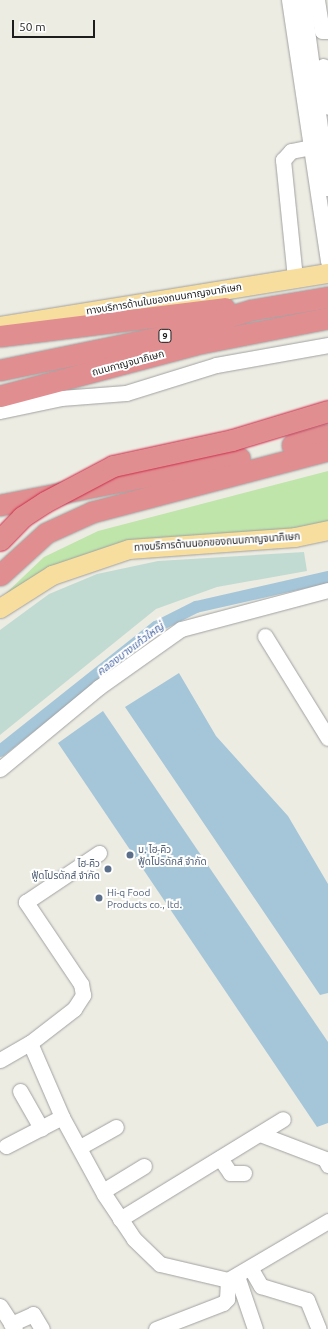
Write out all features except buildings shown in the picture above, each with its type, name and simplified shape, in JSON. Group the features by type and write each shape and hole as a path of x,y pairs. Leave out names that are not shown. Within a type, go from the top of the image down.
{"highway":[{"path":"0,336 248,306 328,291"},
{"name":"ถนนกาญจนาภิเษก","path":"0,370 160,337 251,310 328,297"},
{"path":"0,342 251,310"},
{"name":"ถนนกาญจนาภิเษก","path":"0,396 47,385 201,342 328,318"},
{"path":"0,540 22,518 45,502 113,466 232,440 328,411"},
{"path":"0,505 258,455 328,435"},
{"path":"0,575 46,533 92,512 328,450"}],"main road":[{"name":"ทางบริการด้านในของถนนกาญจนาภิเษก","path":"0,326 328,273"},
{"name":"ทางบริการด้านนอกของถนนกาญจนาภิเษก","path":"0,608 52,575 129,548 295,537 328,530"}],"street":[{"path":"289,0 318,149 328,188"},
{"path":"302,0 321,67 328,107"},
{"path":"316,0 322,31 328,31"},
{"path":"321,67 318,149 328,261"},
{"path":"295,278 283,160 291,151 318,149"},
{"path":"0,411 61,398 126,393 216,365 328,346"},
{"path":"0,769 99,687 181,628 328,591"},
{"path":"265,636 328,738"},
{"path":"0,1060 30,1043 74,1009 83,995 81,984 26,902 99,853"},
{"path":"30,1043 62,1117 80,1147 102,1191 134,1239 160,1264 233,1278 251,1269 328,1221"},
{"path":"20,1091 41,1128"},
{"path":"6,1146 62,1117"},
{"path":"120,1219 283,1119"},
{"path":"80,1147 116,1127"},
{"path":"260,1134 327,1162"},
{"path":"220,1158 230,1173 244,1173"},
{"path":"102,1191 144,1166"},
{"path":"251,1269 261,1286 307,1300 319,1329"},
{"path":"156,1329 223,1303 227,1299 233,1278"},
{"path":"233,1278 255,1329"},
{"path":"0,1306 13,1326 33,1314 42,1329"}],"green space":[{"path":"328,471 328,534 134,552 2,597 44,557 98,531"}],"shaded area":[{"path":"304,552 307,571 217,587 156,609 0,735 0,630 49,594 97,574 158,561"},
{"path":"179,673 216,736 288,816 328,884 328,993 320,995 125,707"},
{"path":"103,711 328,1042 328,1123 317,1127 58,743"}],"waterway":[{"name":"คลองบางแก้วใหญ่","path":"0,751 156,627 196,607 328,577"}],"place":[{"name":"บ. ไฮ-คิว ฟู้ดโปรดักส์ จำกัด","path":"130,855"},
{"name":"ไฮ-คิว ฟู้ดโปรดักส์ จำกัด","path":"108,869"},
{"name":"Hi-q Food Products co., ltd.","path":"99,898"}]}
